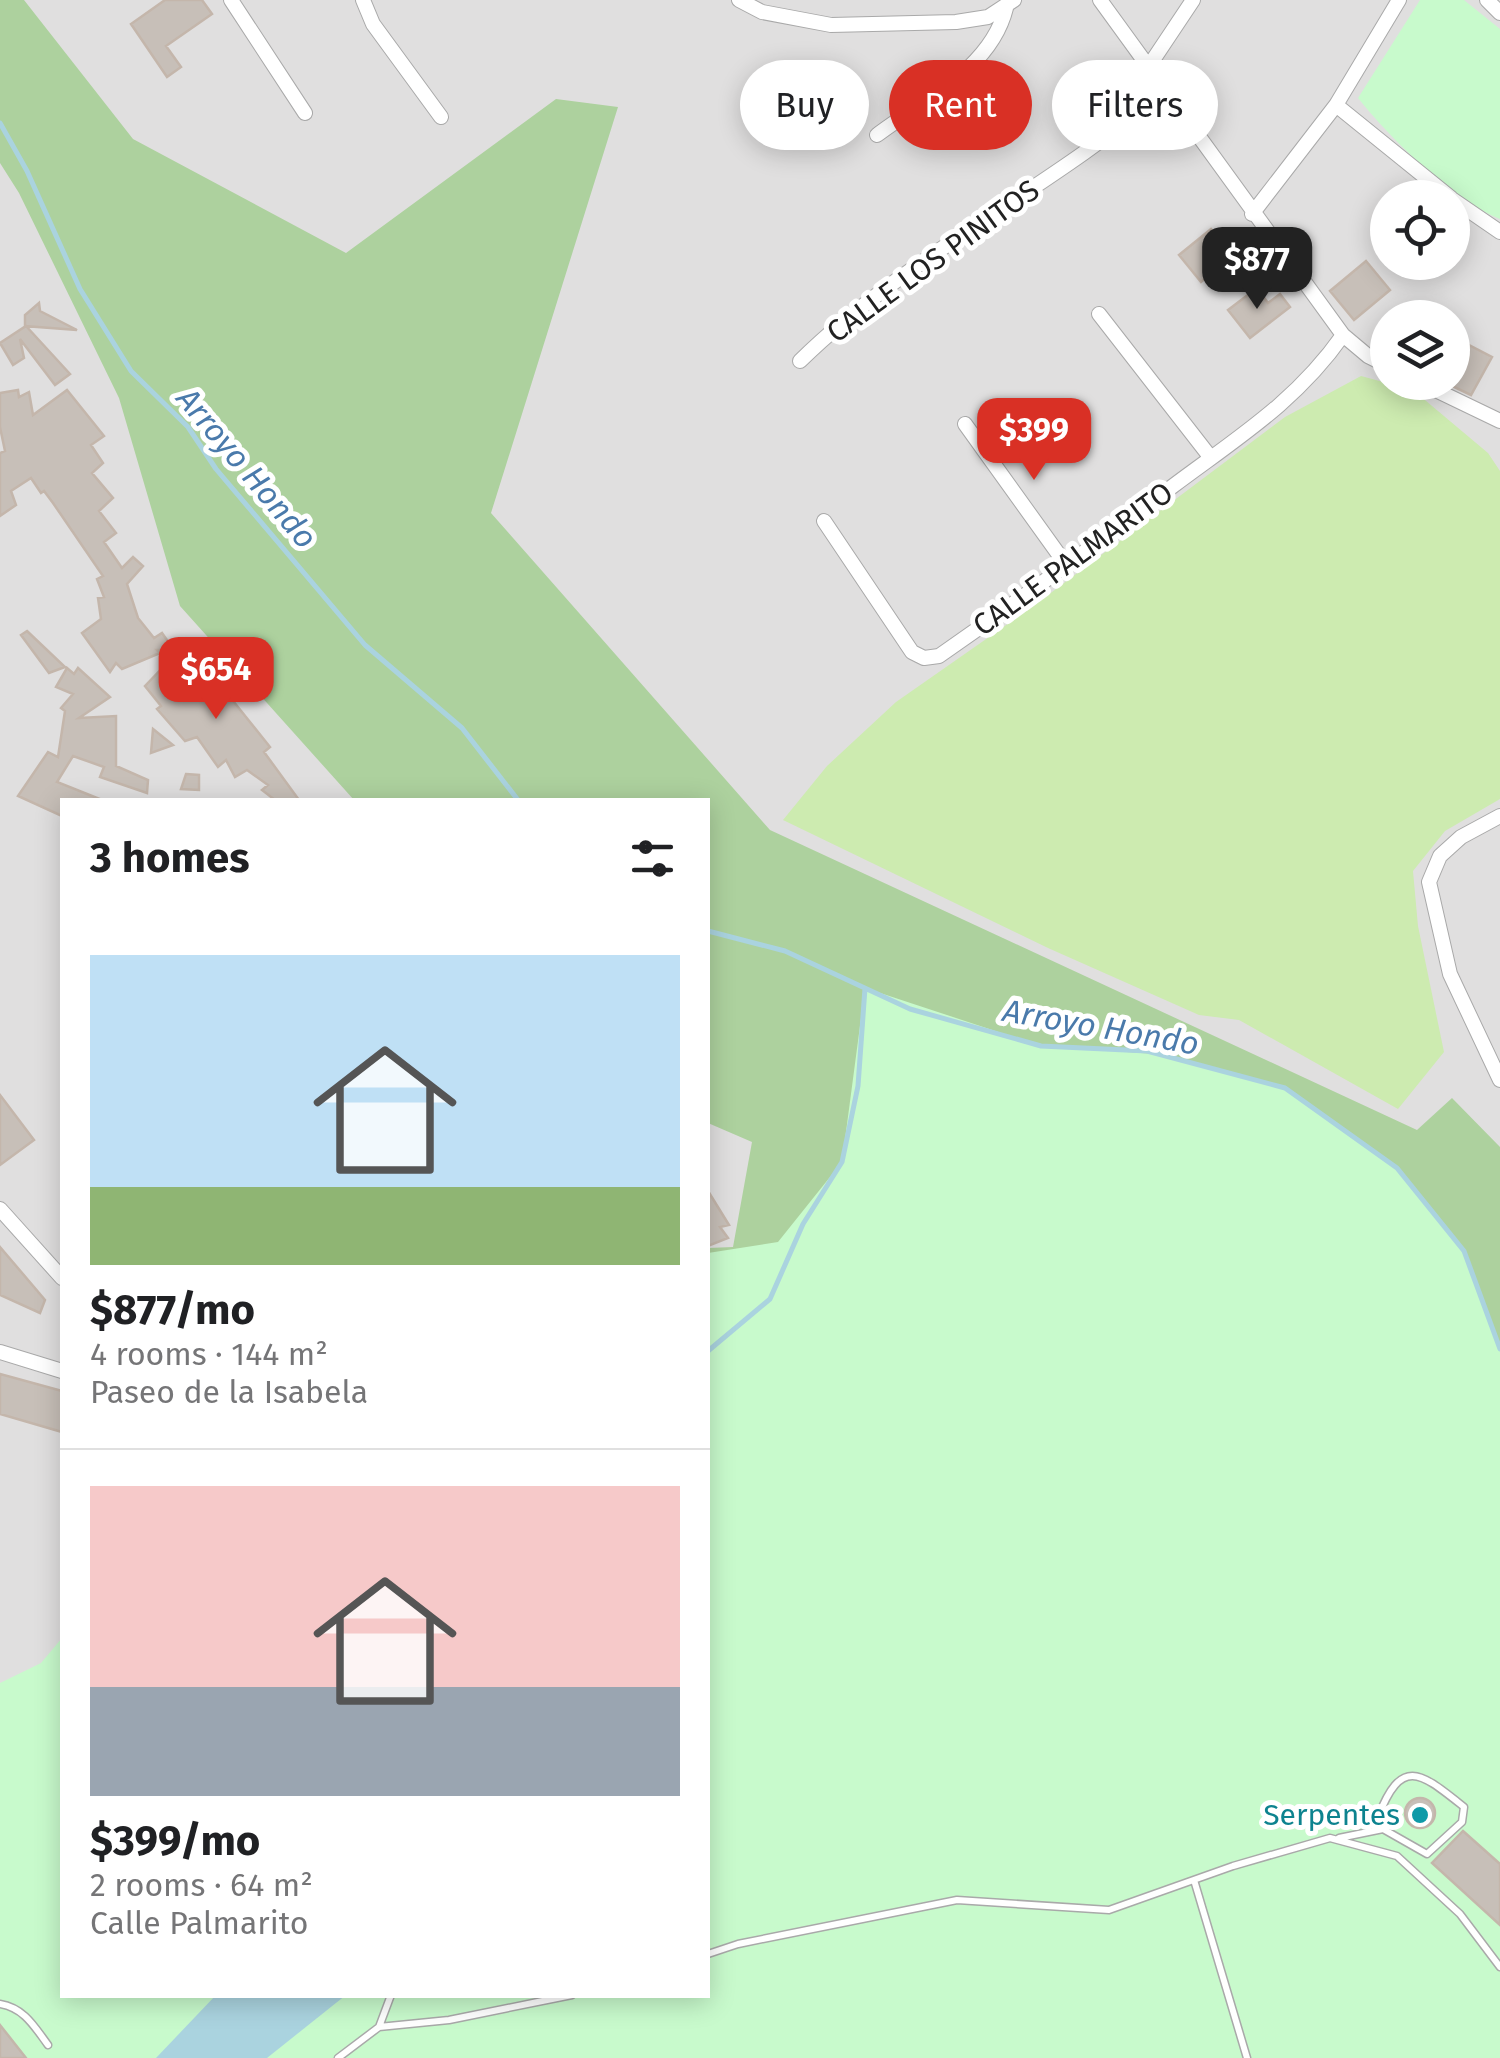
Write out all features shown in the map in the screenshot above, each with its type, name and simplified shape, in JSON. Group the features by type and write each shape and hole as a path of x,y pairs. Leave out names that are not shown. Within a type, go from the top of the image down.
{"street":[{"path":"231,0 305,113"},
{"path":"364,0 373,24 441,116"},
{"path":"738,0 762,12 831,25 956,22 988,18 1010,4"},
{"path":"1100,0 1145,60"},
{"path":"1153,60 1193,0"},
{"path":"1252,214 1336,106 1399,0"},
{"path":"1487,0 1500,13"},
{"path":"877,136 972,64 997,34 1010,4"},
{"path":"1336,106 1429,180"},
{"name":"CALLE LOS PINITOS","path":"800,361 822,339 899,281 1087,150"},
{"path":"1207,150 1343,335 1370,357"},
{"path":"1470,211 1500,232"},
{"path":"1099,314 1212,458"},
{"name":"CALLE PALMARITO","path":"824,521 912,652 924,658 939,656 1286,403 1318,371 1343,335"},
{"path":"1456,400 1500,421"},
{"path":"966,424 1067,566"},
{"path":"1500,816 1461,838 1440,856 1430,882 1450,974 1500,1080"},
{"path":"0,1209 60,1276"},
{"path":"0,1352 60,1370"}],"lane":[{"path":"710,1953 738,1944 957,1900 1109,1910 1194,1880 1383,1828 1427,1854 1462,1822 1464,1807 1419,1776 1409,1774 1400,1777 1382,1808 1378,1817 1383,1828"},
{"path":"1335,1839 1396,1856 1460,1914 1500,1967"},
{"path":"1194,1880 1247,2058"},
{"path":"379,2027 389,1998"},
{"path":"338,2058 379,2027 449,2020 557,1998"},
{"path":"0,2004 28,2016 48,2045"}],"shaded area":[{"path":"0,0 1500,0 1500,1598 710,1388 710,798 60,798 60,1997 0,2058"}],"green space":[{"path":"0,0 24,0 133,139 346,253 556,99 618,107 491,513 770,830 1417,1130 1452,1098 1500,1147 1500,1565 710,1472 710,1248 733,1247 752,1142 710,1124 710,798 352,798 180,606 119,398 19,193 0,163"},
{"path":"1420,0 1464,0 1500,29 1500,219 1470,203 1470,180 1439,180 1358,98"},
{"path":"1361,376 1370,378 1370,400 1425,400 1488,453 1500,471 1500,799 1445,831 1413,871 1418,926 1444,1052 1398,1109 1239,1020 1199,1015 1048,948 783,820 827,766 896,702 1032,607 1285,417"},
{"path":"865,988 1041,1046 1155,1054 1285,1088 1397,1168 1464,1251 1500,1349 1500,2058 0,2058 0,1683 41,1663 60,1640 60,1998 710,1998 710,1253 778,1242 842,1162"}],"water":[{"path":"213,1998 342,1998 267,2058 156,2058"}],"building":[{"path":"165,0 202,0 212,14 166,46 181,67 167,77 131,24"},
{"path":"1211,229 1220,240 1230,232 1243,247 1201,282 1179,255"},
{"path":"1366,261 1370,280 1382,280 1390,290 1378,300 1370,300 1370,307 1354,320 1330,291"},
{"path":"1257,288 1268,303 1280,294 1290,307 1250,338 1228,310"},
{"path":"39,303 40,311 77,330 25,326 25,315"},
{"path":"26,326 70,374 55,385 20,339 24,358 13,365 0,343"},
{"path":"1470,346 1492,357 1470,395"},
{"path":"18,390 19,397 29,392 33,415 67,390 104,436 91,445 103,463 92,473 113,498 99,511 116,533 104,542 122,568 133,557 143,566 127,584 138,618 154,638 162,633 174,650 157,650 160,653 122,669 116,663 110,672 82,633 101,619 98,598 104,597 97,579 103,576 53,503 31,478 11,491 16,505 0,516 0,453 5,451 0,393"},
{"path":"27,631 65,667 49,673 21,635"},
{"path":"229,651 238,664 217,681 270,747 264,752 298,798 272,798 262,790 268,785 247,770 235,777 226,760 218,767 197,737 185,741 157,709 161,706 145,686 169,661 191,681"},
{"path":"67,668 74,674 78,668 110,697 79,718 116,716 116,766 148,780 147,793 100,777 104,767 73,756 57,782 97,798 60,798 60,815 18,796 48,752 58,757 65,711 61,708 73,694 56,687"},
{"path":"153,729 173,745 151,753"},
{"path":"186,774 199,775 199,790 181,789"},
{"path":"0,1095 34,1140 0,1165"},
{"path":"710,1194 729,1225 720,1227 728,1238 710,1245"},
{"path":"0,1247 45,1300 40,1313 0,1295"},
{"path":"0,1374 60,1390 60,1431 0,1414"},
{"name":"Serpentes","path":"1420,1798 1431,1802 1435,1813 1431,1824 1420,1828 1409,1824 1405,1813 1409,1802"},
{"path":"1463,1831 1500,1864 1500,1925 1432,1863"},
{"path":"0,2025 26,2058 0,2058"}],"waterway":[{"name":"Arroyo Hondo","path":"0,123 27,171 80,289 131,371 188,427 216,469 365,645 462,728 516,798"},
{"name":"Arroyo Hondo","path":"710,932 785,951 910,1009 1041,1046 1147,1051 1285,1088 1397,1168 1464,1251 1500,1349"},
{"name":"Arroyo Hondo","path":"710,1349 770,1299 803,1224 842,1162 858,1086 865,988"}],"place":[{"name":"Serpentes","path":"1420,1815"}]}
